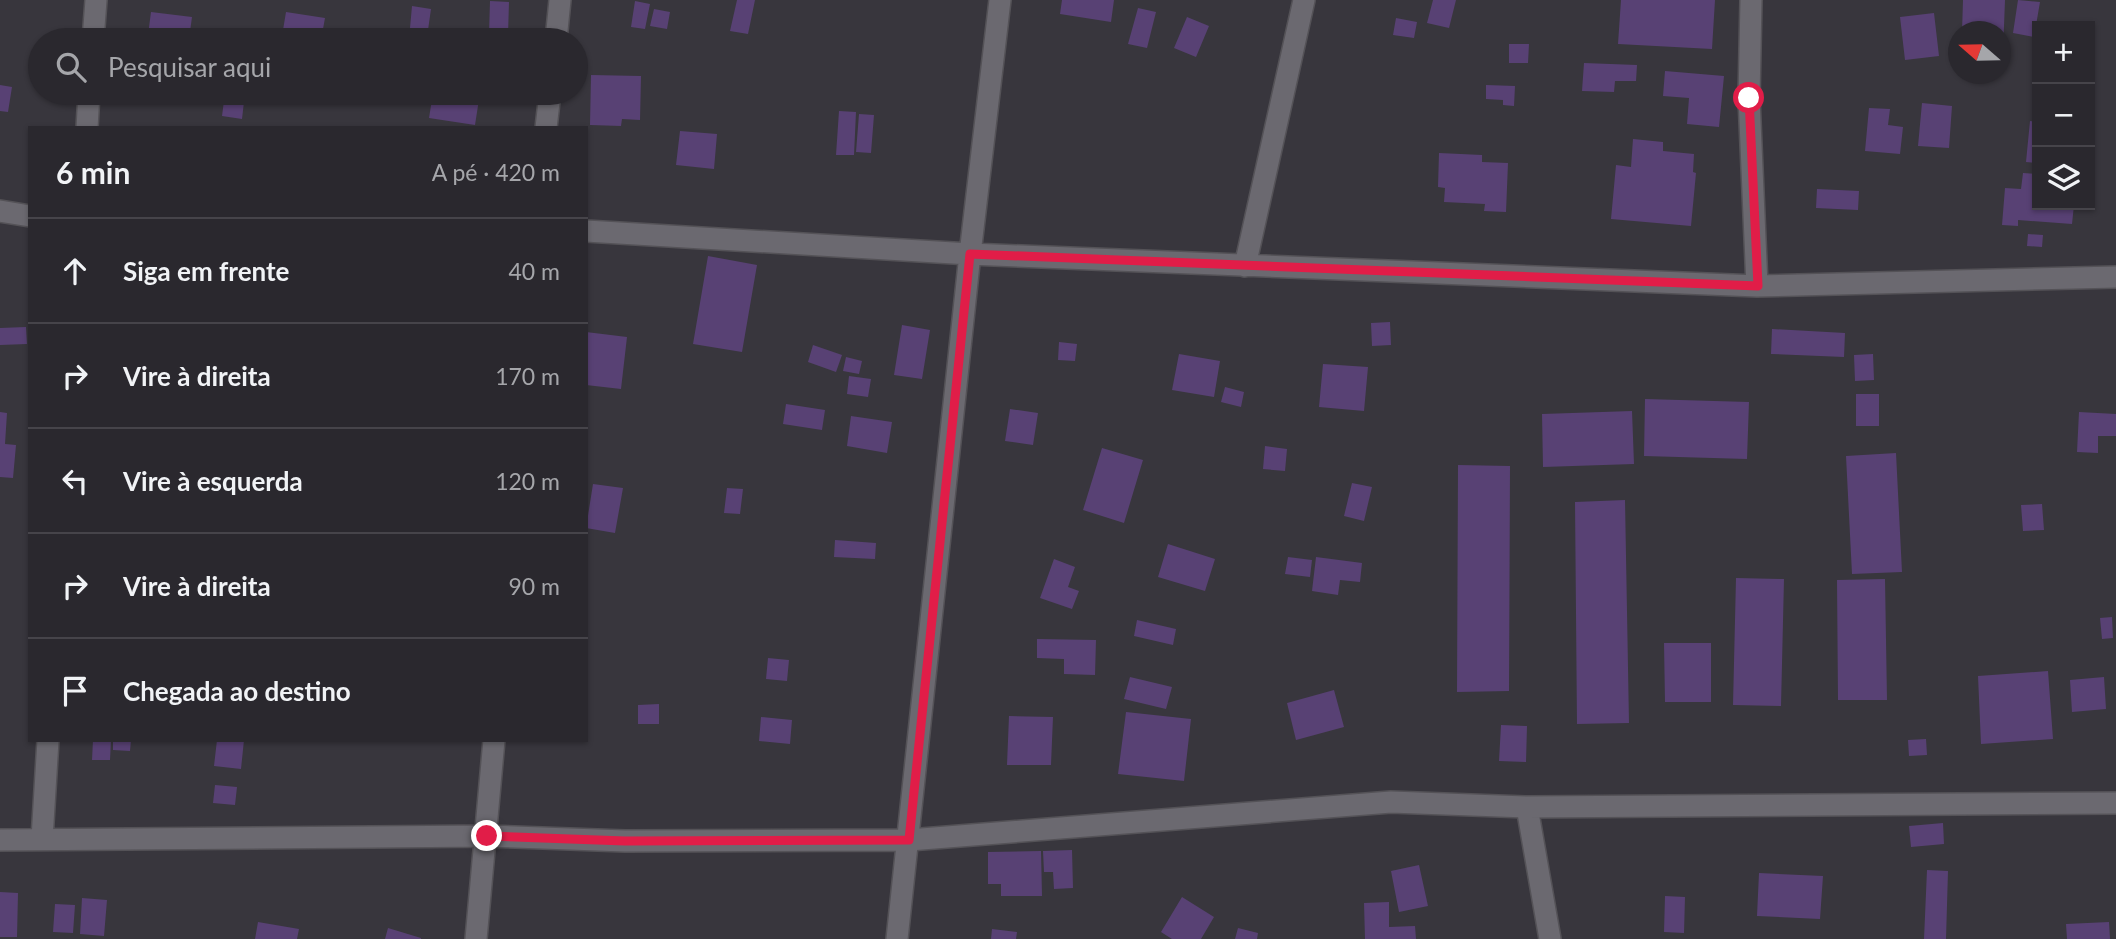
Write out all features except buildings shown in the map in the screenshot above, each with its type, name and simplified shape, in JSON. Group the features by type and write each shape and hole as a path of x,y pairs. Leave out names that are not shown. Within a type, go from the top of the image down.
{"street":[{"path":"94,28 96,0"},
{"path":"556,28 560,0"},
{"path":"897,939 970,254 1000,0"},
{"path":"1245,266 1304,0"},
{"path":"1751,0 1749,98 1758,286"},
{"path":"87,126 88,105"},
{"path":"546,126 549,105"},
{"path":"0,211 28,216"},
{"path":"588,231 970,254 1758,286 2116,277"},
{"path":"42,839 48,742"},
{"path":"477,939 494,742"},
{"path":"0,840 487,836 625,841 909,840 1391,802 1527,807 2116,803"},
{"path":"1527,807 1550,939"}],"route":[{"path":"487,836 625,841 909,840 970,254 1758,286 1749,98"}]}
